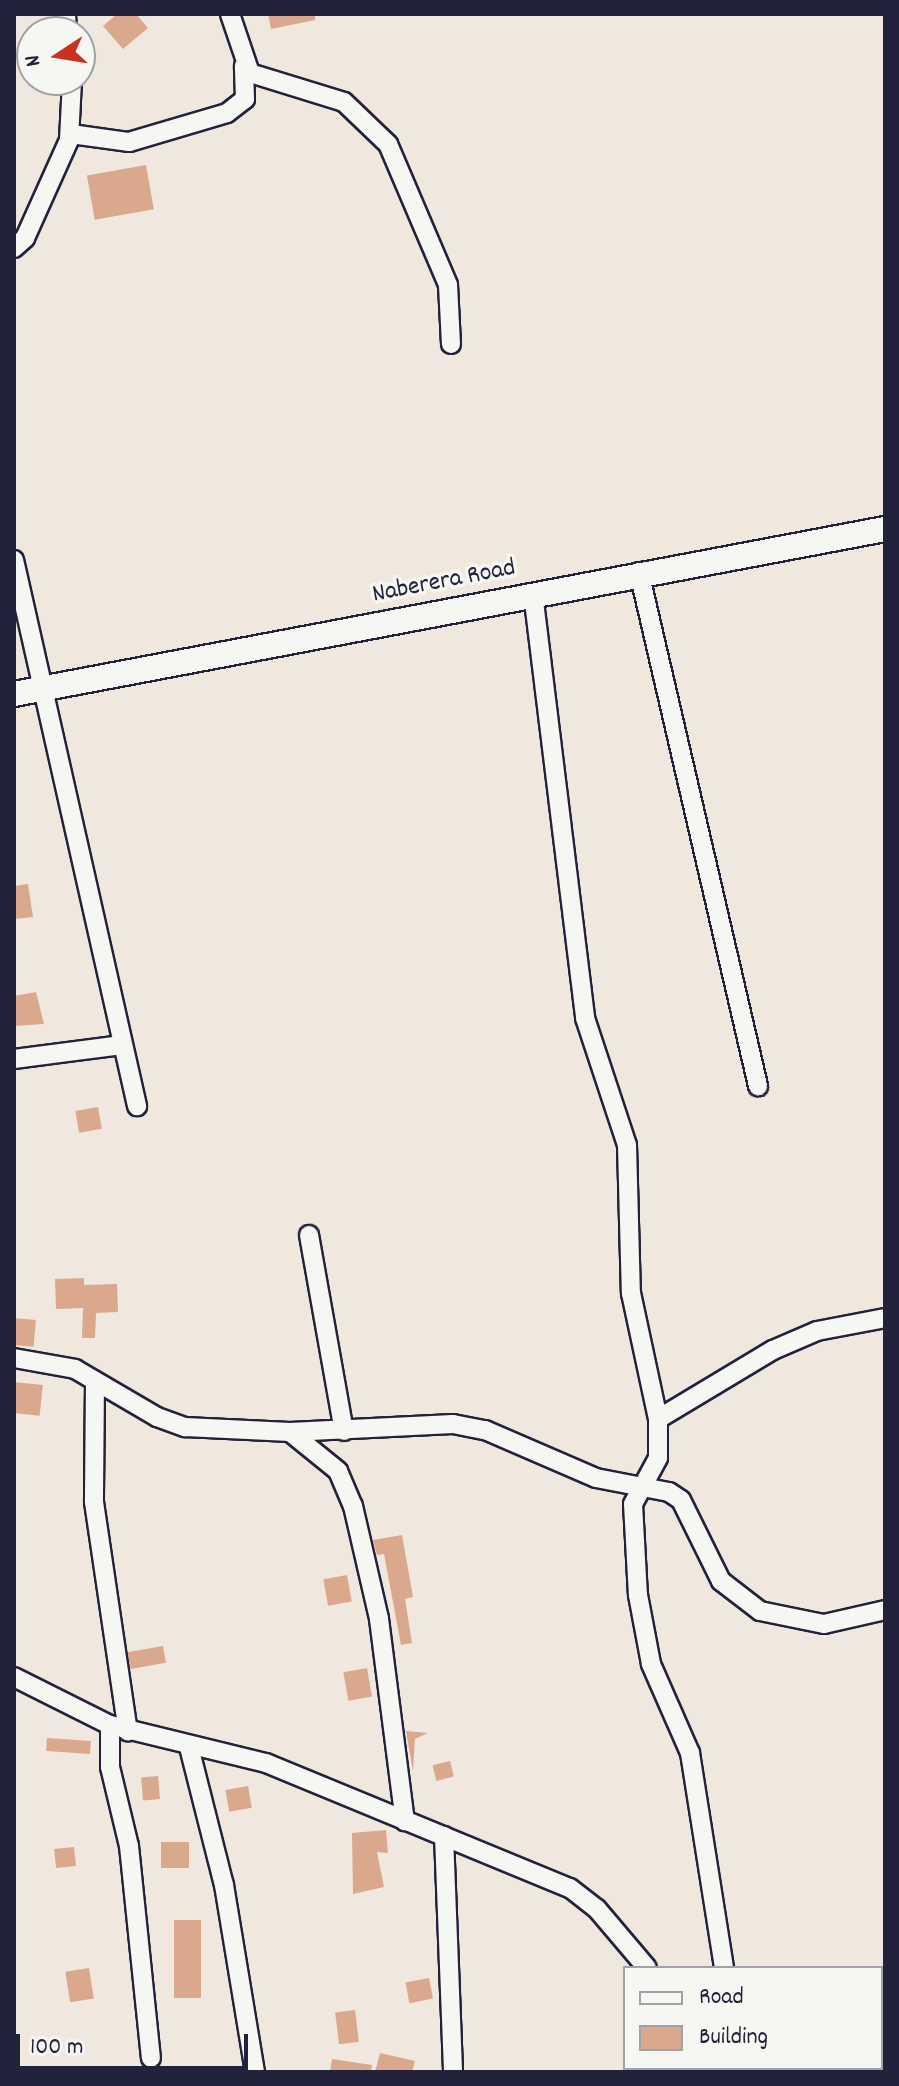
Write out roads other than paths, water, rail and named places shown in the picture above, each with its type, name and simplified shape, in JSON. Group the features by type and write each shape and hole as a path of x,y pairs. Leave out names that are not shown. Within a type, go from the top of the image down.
{"street":[{"path":"71,134 129,142 227,113 245,99 244,66 230,14"},
{"path":"244,66 257,77 344,102 388,144 448,285 451,344"},
{"path":"14,248 25,238 71,134 72,96"},
{"name":"Naberera Road","path":"14,694 639,572 885,529"},
{"path":"14,560 137,1106"},
{"path":"639,572 758,1086"},
{"path":"533,593 585,1018 627,1145 631,1293 658,1419 658,1458 640,1484 631,1519 645,1637 690,1753 724,1966"},
{"path":"14,1059 122,1045"},
{"path":"309,1235 344,1431"},
{"path":"658,1419 773,1350 817,1331 885,1318"},
{"path":"14,1358 75,1369 185,1427 290,1432 474,1428 581,1473 640,1484 681,1500 721,1581 760,1611 824,1624 885,1610"},
{"path":"95,1381 94,1502 128,1732"},
{"path":"290,1432 338,1471 353,1506 379,1619 405,1821"},
{"path":"14,1677 128,1732 266,1763 570,1888 597,1909 645,1966"},
{"path":"110,1725 110,1767 129,1846 151,2058"},
{"path":"189,1747 224,1885 255,2072"},
{"path":"444,1836 453,2072"}]}
